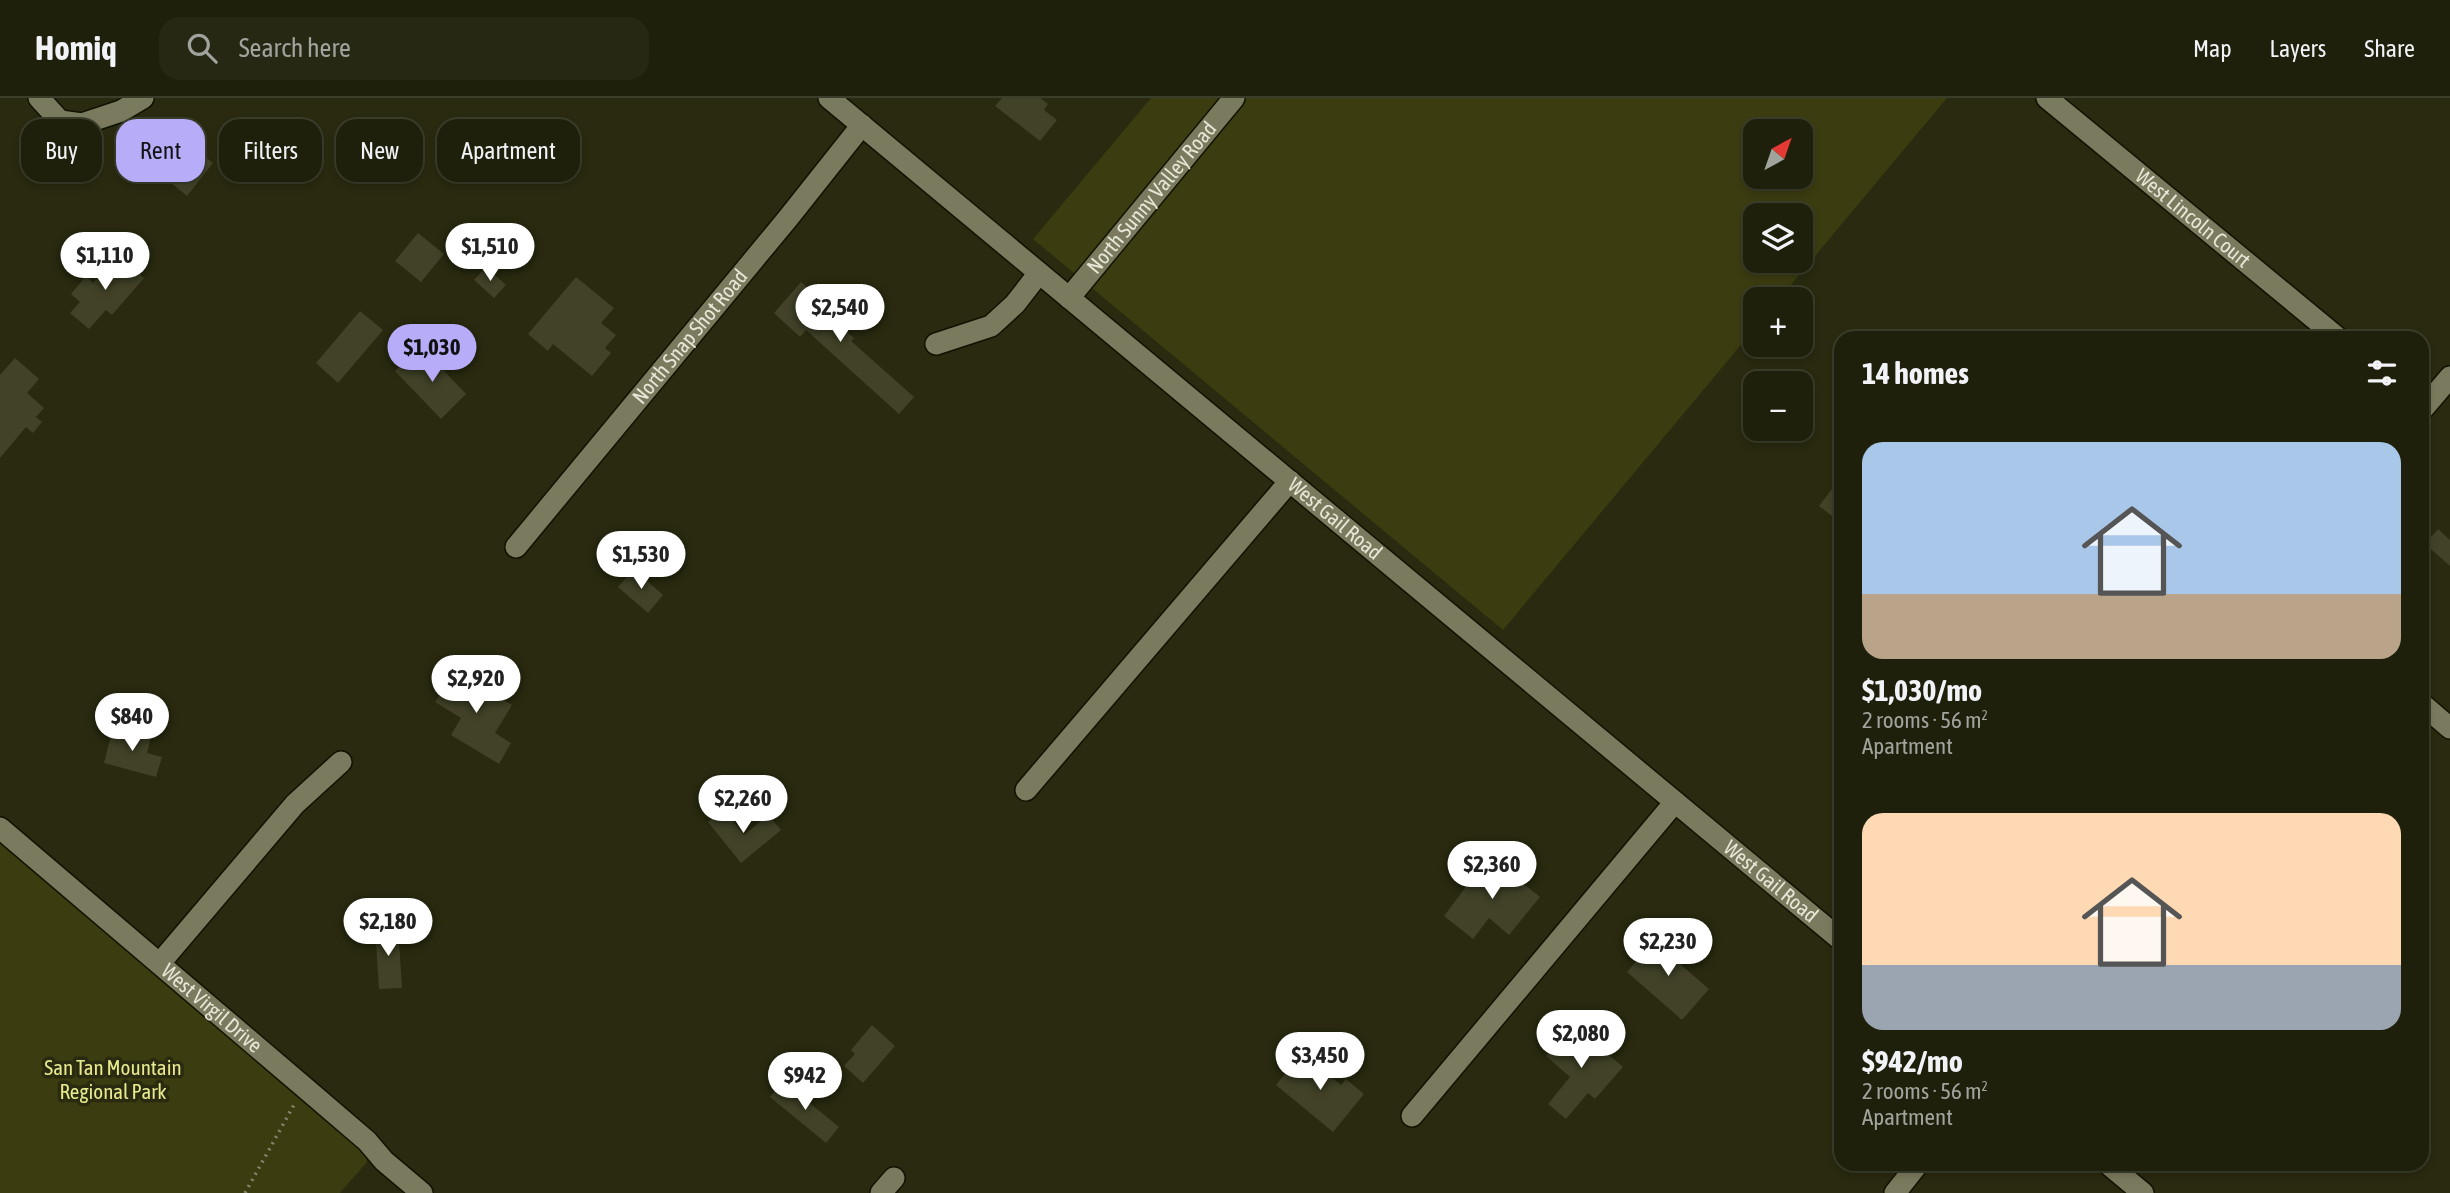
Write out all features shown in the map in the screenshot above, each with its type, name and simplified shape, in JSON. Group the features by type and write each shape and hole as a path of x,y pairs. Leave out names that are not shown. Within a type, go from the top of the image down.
{"street":[{"path":"39,98 60,121 82,124 121,111 143,98"},
{"name":"West Gail Road","path":"829,98 1834,934"},
{"name":"North Sunny Valley Road","path":"1069,298 1234,98"},
{"name":"West Lincoln Court","path":"2047,98 2330,331"},
{"name":"North Snap Shot Road","path":"516,547 862,125"},
{"path":"936,344 991,326 1016,304 1039,273"},
{"path":"2429,400 2450,377"},
{"path":"1026,790 1290,481"},
{"path":"2429,710 2450,728"},
{"path":"160,963 295,804 341,762"},
{"path":"1412,1116 1675,802"},
{"name":"West Virgil Drive","path":"0,828 304,1087 422,1193"},
{"path":"1895,1193 1912,1171"},
{"path":"2116,1171 2138,1192"}],"path":[{"path":"245,1193 304,1087"}],"green space":[{"path":"1151,98 1947,98 1813,258 1813,203 1743,203 1743,273 1801,273 1789,287 1743,287 1743,342 1503,630 1033,239"},
{"name":"San Tan Mountain Regional Park","path":"0,832 364,1146 367,1162 340,1193 0,1193"}],"building":[{"path":"1002,98 1040,98 1048,104 1044,110 1057,120 1040,141 995,106"},
{"path":"205,157 213,163 205,173"},
{"path":"170,182 198,182 187,196"},
{"path":"418,233 444,254 421,282 395,261"},
{"path":"118,255 144,278 112,315 106,310 89,329 70,313 80,302 71,294 86,276 93,283"},
{"path":"486,267 506,285 494,298 474,280"},
{"path":"576,277 614,308 601,323 616,335 605,348 611,353 592,376 553,344 548,351 528,334"},
{"path":"801,282 827,305 822,310 854,338 851,341 914,397 899,414 806,330 800,337 774,313"},
{"path":"360,311 383,330 338,383 316,363"},
{"path":"425,351 466,394 441,419 395,371 405,361 409,366"},
{"path":"15,358 39,379 27,393 44,408 36,417 42,422 33,433 26,427 0,458 0,375"},
{"path":"1832,489 1834,491 1834,518 1819,506"},
{"path":"2438,529 2450,540 2450,566 2429,548 2429,539"},
{"path":"634,569 663,595 648,613 618,587"},
{"path":"455,670 512,705 495,733 511,743 499,764 451,735 461,718 435,702"},
{"path":"113,727 151,737 147,753 162,757 156,777 104,763"},
{"path":"723,809 744,835 768,815 781,830 741,863 708,822"},
{"path":"1489,856 1540,897 1509,935 1489,918 1473,939 1444,916"},
{"path":"398,926 402,988 379,989 375,927"},
{"path":"1658,935 1676,950 1671,956 1709,989 1682,1020 1627,972"},
{"path":"1573,1024 1623,1067 1595,1099 1588,1093 1566,1119 1548,1104 1570,1077 1546,1056"},
{"path":"872,1025 895,1046 863,1083 844,1066 855,1054 851,1050"},
{"path":"1302,1053 1341,1085 1346,1079 1364,1094 1333,1132 1276,1085"},
{"path":"783,1081 839,1127 826,1143 770,1097"}]}
